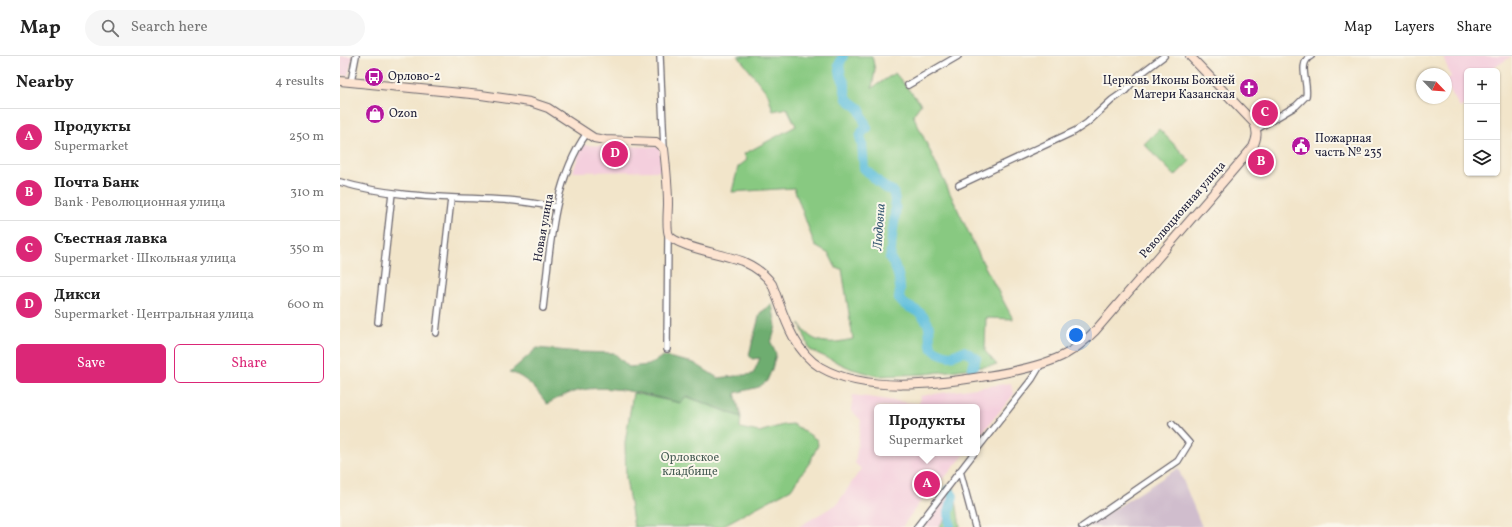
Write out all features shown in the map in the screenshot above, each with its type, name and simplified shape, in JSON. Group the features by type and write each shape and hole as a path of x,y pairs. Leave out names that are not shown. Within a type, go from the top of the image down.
{"main road":[{"path":"1190,56 1246,114 1257,129"},
{"path":"340,81 481,95 530,102 548,108 594,138 605,140 656,142 664,149 668,203 668,234"},
{"name":"Революционная улица","path":"668,234 677,241 691,247 743,261 767,277 772,284 794,339 807,355 820,366 838,374 870,382 925,384 950,382 999,374 1025,369 1065,354 1095,332 1253,147 1257,135 1257,129"}],"street":[{"path":"351,82 356,56"},
{"path":"660,56 664,149"},
{"path":"908,85 958,56"},
{"path":"959,185 1075,131 1087,123 1112,100 1125,91 1139,75 1164,56"},
{"path":"1257,129 1296,106 1306,96 1304,64 1307,58 1311,56"},
{"name":"Новая улица","path":"543,308 556,207 577,147 587,133"},
{"path":"340,182 392,193 451,199 506,200 556,207"},
{"path":"378,322 392,193"},
{"path":"436,333 451,199"},
{"path":"666,349 668,234"},
{"path":"980,445 1032,379 1042,363"},
{"path":"1082,527 1178,461 1189,443 1172,424"},
{"path":"917,527 972,456"},
{"path":"960,471 975,527"}],"shaded area":[{"path":"340,56 353,56 348,76 340,75"},
{"path":"1443,56 1512,56 1494,68 1464,68 1464,105 1460,108 1452,94 1452,68 1448,68"},
{"path":"582,145 660,147 661,171 573,172"},
{"path":"1011,383 1014,394 980,435 980,404 919,404 920,396"},
{"path":"853,395 919,404 874,404 874,456 963,456 938,485 923,498 902,527 798,527 837,504 861,469 855,463 861,420 851,410"},
{"path":"1178,468 1202,527 1087,527"},
{"path":"948,495 951,498 946,517 939,527 923,527"}],"green space":[{"path":"738,56 872,56 875,70 872,88 895,73 921,104 913,115 983,263 1013,319 986,318 985,351 997,365 925,374 878,376 852,369 810,350 800,324 810,336 823,342 837,342 853,339 842,269 836,268 829,254 815,246 794,188 732,192 738,167 747,160 744,154 796,126 787,108 773,111 768,94"},
{"path":"1159,129 1190,161 1175,176 1144,144"},
{"path":"772,304 776,326 771,343 776,354 772,369 767,381 759,387 735,393 741,417 686,396 681,403 626,390 597,388 570,393 547,404 531,385 521,377 510,372 537,348 579,352 614,353 629,367 649,365 663,356 694,363 718,378 753,374 760,358 752,359 749,355 760,313"},
{"name":"Орловское кладбище","path":"633,393 680,403 685,396 741,417 740,428 759,432 792,424 817,440 818,445 810,462 791,489 720,527 634,527 626,479 625,443"},
{"path":"954,487 960,527 939,527 946,517"}],"waterway":[{"name":"Людовна","path":"843,56 839,65 841,76 845,84 847,99 859,108 867,128 862,132 860,137 862,143 864,168 884,187 893,191 895,215 890,258 899,277 899,298 906,306 921,314 925,319 929,326 931,346 934,350 949,356 964,351 976,358 972,370"},
{"name":"Людовна","path":"949,490 953,496 949,512 950,527"}],"place":[{"name":"Орлово-2","path":"374,77"},
{"name":"Церковь Иконы Божией Матери Казанская","path":"1249,88"},
{"name":"Съестная лавка","path":"1265,113"},
{"name":"Ozon","path":"375,114"},
{"name":"Пожарная часть № 235","path":"1301,146"},
{"name":"Дикси","path":"615,154"},
{"name":"Почта Банк","path":"1261,162"},
{"name":"Продукты","path":"927,484"}]}
